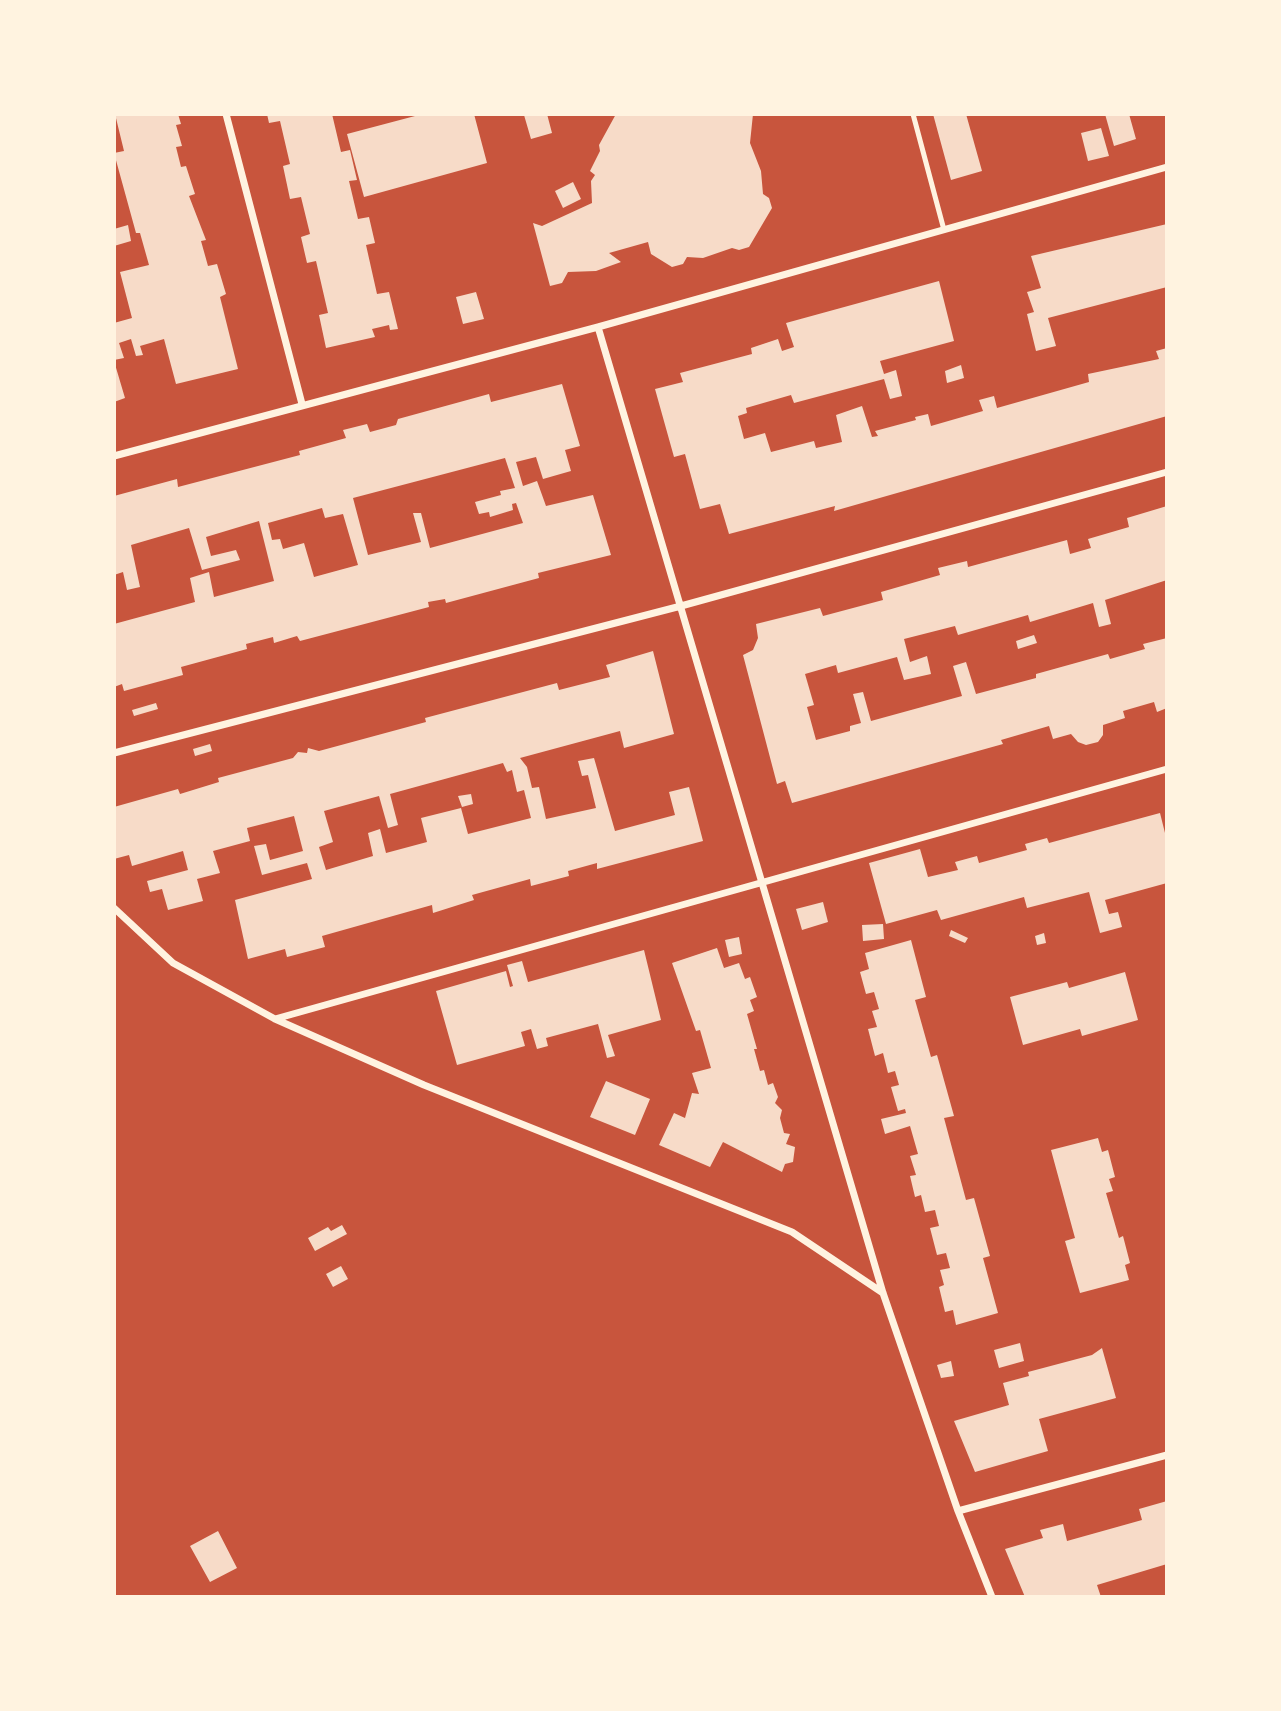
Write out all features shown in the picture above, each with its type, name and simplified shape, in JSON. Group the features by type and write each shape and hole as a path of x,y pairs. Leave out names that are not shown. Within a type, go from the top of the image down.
{"street":[{"path":"226,114 302,404"},
{"path":"114,456 598,327 1167,167"},
{"path":"598,327 883,1293 958,1511 992,1597"},
{"path":"114,753 681,606 1167,472"},
{"path":"275,1019 1167,769"},
{"path":"114,908 173,963 275,1019 424,1085 792,1233 883,1293"},
{"path":"958,1511 1167,1455"}],"lane":[{"path":"913,114 944,230"}],"building":[{"path":"115,114 178,114 181,124 176,125 182,146 176,147 181,167 186,166 195,194 189,196 206,240 201,241 208,266 217,264 226,294 220,297 238,369 176,384 164,339 140,346 143,355 136,356 131,339 119,343 124,358 114,360 114,323 132,318 120,272 149,265 140,233 136,233 114,153 124,151"},
{"path":"267,114 332,114 341,152 350,150 357,180 349,181 358,219 369,217 375,243 366,245 377,294 389,292 398,329 390,330 389,325 372,329 375,337 326,348 319,315 328,313 316,261 307,263 301,237 310,234 301,197 290,199 283,166 290,164 280,121 269,123"},
{"path":"414,114 474,114 487,163 364,197 347,134 415,116"},
{"path":"547,114 552,133 531,139 524,115"},
{"path":"616,114 753,114 750,143 761,171 763,194 769,198 772,208 749,247 739,250 732,248 703,258 687,257 683,264 672,267 651,254 648,242 609,253 621,262 596,271 568,272 562,283 550,286 533,223 542,226 592,203 591,181 595,175 590,171 600,151 599,145"},
{"path":"933,114 966,114 982,171 951,180"},
{"path":"1105,114 1129,114 1136,139 1114,146"},
{"path":"1101,128 1109,156 1088,161 1081,133"},
{"path":"573,182 581,199 563,208 555,191"},
{"path":"1167,224 1167,287 1048,318 1056,346 1036,351 1027,314 1034,312 1027,292 1041,288 1031,256"},
{"path":"128,225 131,241 114,246 114,229"},
{"path":"939,281 954,341 880,361 884,374 896,370 902,396 890,399 884,379 794,403 791,395 746,408 747,413 738,416 744,439 765,433 771,452 814,441 816,448 842,442 836,415 862,406 872,437 878,436 875,431 928,414 931,426 983,411 979,400 994,396 997,408 1089,382 1088,374 1159,359 1156,351 1167,348 1167,416 834,511 835,506 729,534 720,504 700,509 685,454 674,457 655,389 683,382 680,373 752,354 751,348 778,339 782,351 794,347 786,323"},
{"path":"476,292 484,319 463,324 456,297"},
{"path":"114,361 125,398 114,402"},
{"path":"961,365 964,378 947,383 945,371"},
{"path":"562,384 580,446 565,450 571,471 543,479 536,457 516,462 523,486 537,481 546,506 593,495 611,555 538,573 539,578 446,603 445,599 428,602 429,607 300,641 297,636 274,643 273,637 246,644 247,649 181,667 183,675 124,691 122,684 114,687 114,624 195,602 190,578 209,572 214,597 274,581 259,521 206,537 211,556 236,550 240,560 202,570 189,528 131,545 140,587 127,590 123,572 114,575 114,496 177,479 178,487 300,455 299,451 346,438 343,430 367,424 370,432 396,425 398,419 489,394 491,402","holes":["505,458 515,488 500,491 501,495 475,502 479,514 489,512 490,517 513,510 512,504 516,503 523,523 430,548 421,513 413,513 421,542 368,555 353,498","322,508 325,518 343,514 358,565 314,577 304,543 283,549 280,539 272,540 268,523"]},
{"path":"1167,506 1167,580 1105,600 1111,624 1099,627 1093,603 1030,622 1028,615 958,635 955,626 904,639 910,662 927,656 931,674 904,680 897,657 838,673 836,665 805,674 814,705 807,707 816,740 850,731 850,726 861,723 853,694 863,692 871,721 962,696 953,666 966,662 976,694 1108,654 1110,659 1145,649 1143,644 1167,638 1167,708 1157,712 1154,702 1123,711 1125,718 1103,725 1103,735 1098,742 1086,745 1078,742 1071,734 1053,739 1049,726 1001,740 1003,744 792,803 785,781 777,784 743,655 753,650 758,638 756,624 820,608 823,616 883,600 881,592 940,575 938,568 967,561 968,567 1067,540 1070,554 1091,548 1088,539 1129,527 1127,518"},
{"path":"1034,635 1037,643 1018,649 1016,641"},
{"path":"653,651 674,734 624,748 620,731 520,758 527,767 532,788 539,787 546,819 596,808 588,775 582,776 578,761 594,758 615,831 675,815 669,792 689,787 703,841 597,869 597,863 568,871 569,876 531,886 530,879 472,895 474,900 433,913 432,905 322,936 325,947 287,957 285,949 248,959 235,900 312,879 307,863 262,875 254,846 266,844 270,860 303,851 294,816 247,828 250,841 213,851 220,873 197,879 203,901 168,910 162,889 150,892 147,881 188,870 183,851 132,866 129,855 114,859 114,807 178,789 180,794 219,782 218,778 293,758 298,752 307,753 308,748 319,751 426,722 425,718 557,683 559,690 610,677 606,665","holes":["503,763 507,772 512,770 517,792 524,790 531,818 468,834 461,808 421,818 427,842 386,853 380,829 368,833 373,856 326,870 319,847 333,842 324,811 379,796 388,828 398,825 390,794"]},
{"path":"156,703 158,709 134,716 132,710"},
{"path":"210,744 212,751 195,756 193,749"},
{"path":"471,794 473,804 462,807 458,796"},
{"path":"1160,813 1167,841 1167,883 1105,900 1109,914 1118,912 1122,927 1100,933 1089,892 1027,908 1024,897 941,920 937,910 886,924 869,863 920,849 928,877 958,870 955,862 977,856 979,863 1027,850 1025,844 1047,838 1049,843"},
{"path":"823,902 828,922 802,930 796,909"},
{"path":"883,924 884,939 863,941 862,925"},
{"path":"951,930 968,938 965,943 949,936"},
{"path":"1044,933 1046,943 1037,945 1035,936"},
{"path":"739,937 742,954 729,957 725,940"},
{"path":"911,940 926,997 915,1000 931,1057 937,1055 954,1116 944,1118 966,1200 974,1198 990,1256 983,1258 998,1313 956,1325 953,1310 945,1312 939,1287 944,1285 940,1270 950,1268 946,1253 937,1255 930,1228 939,1226 935,1210 925,1212 921,1195 915,1197 910,1176 916,1175 910,1156 918,1154 910,1126 885,1134 881,1119 906,1113 905,1109 898,1111 891,1087 899,1085 895,1071 888,1073 883,1053 875,1056 868,1029 877,1027 872,1011 879,1009 874,992 866,994 860,972 869,969 865,953"},
{"path":"717,948 724,968 739,963 745,979 750,977 757,997 750,1000 754,1011 747,1014 757,1049 754,1049 760,1071 764,1070 768,1085 773,1083 778,1097 775,1103 782,1110 780,1118 784,1133 790,1134 786,1144 795,1147 793,1162 785,1164 782,1172 723,1142 710,1167 659,1145 674,1113 685,1118 692,1093 699,1094 692,1073 711,1068 700,1030 696,1031 672,963"},
{"path":"644,950 661,1020 608,1035 615,1056 607,1058 598,1024 546,1038 548,1046 537,1049 531,1029 521,1032 525,1046 457,1065 436,991 506,971 510,987 513,986 507,965 522,961 528,982"},
{"path":"1125,972 1138,1020 1082,1036 1080,1029 1023,1045 1010,997 1067,982 1069,988"},
{"path":"606,1081 650,1099 635,1135 590,1117"},
{"path":"1098,1138 1102,1152 1108,1150 1115,1177 1109,1179 1113,1191 1106,1193 1119,1238 1123,1236 1130,1263 1125,1265 1129,1280 1080,1293 1065,1241 1075,1238 1051,1150"},
{"path":"342,1225 347,1234 315,1251 308,1238 328,1227 331,1231"},
{"path":"341,1266 348,1279 333,1287 326,1274"},
{"path":"1020,1343 1024,1361 999,1368 994,1350"},
{"path":"1102,1348 1116,1398 1039,1419 1048,1451 975,1472 954,1421 1009,1405 1003,1383 1029,1376 1028,1372 1092,1355"},
{"path":"951,1361 954,1376 941,1378 937,1365"},
{"path":"1167,1501 1167,1564 1097,1585 1101,1597 1025,1597 1005,1549 1043,1538 1040,1530 1063,1524 1067,1541 1142,1520 1139,1509"},
{"path":"218,1531 237,1568 210,1582 190,1546"}]}
